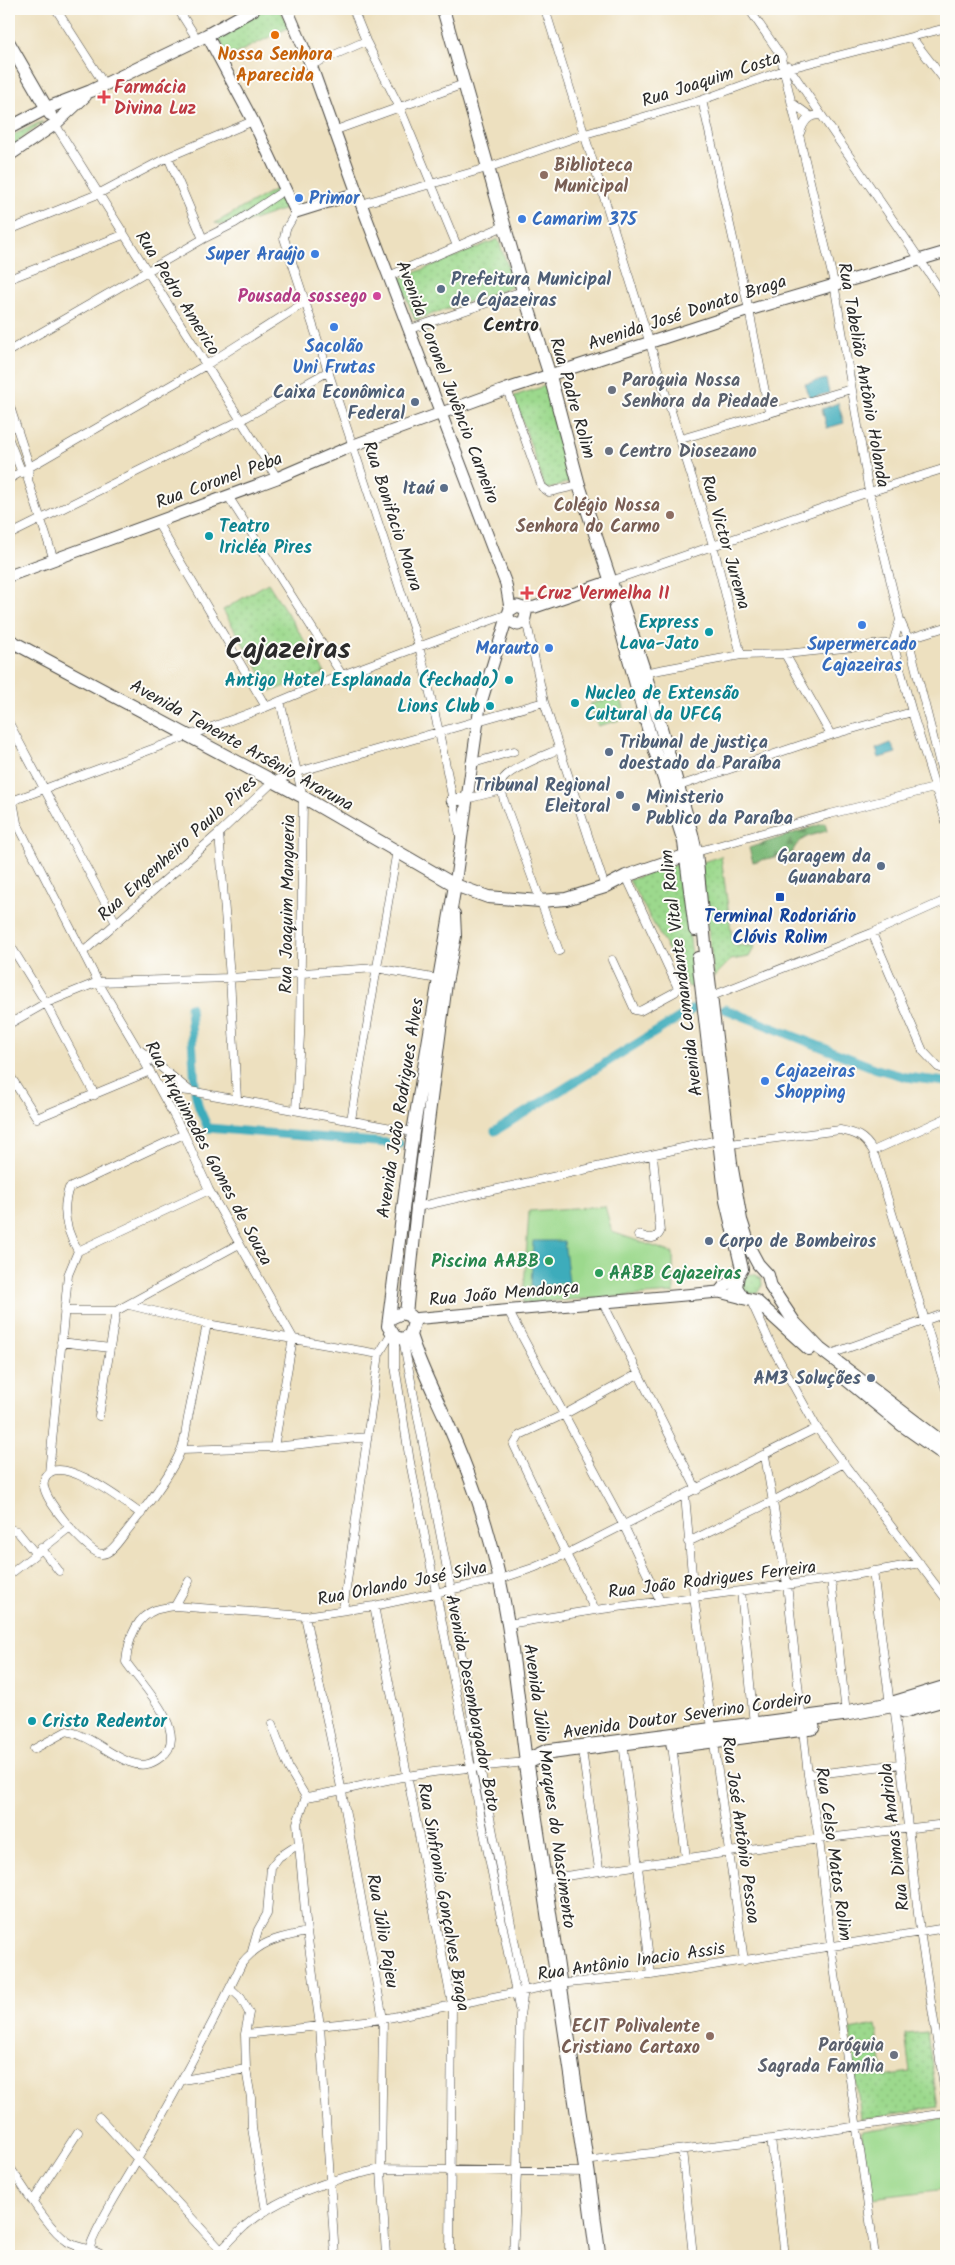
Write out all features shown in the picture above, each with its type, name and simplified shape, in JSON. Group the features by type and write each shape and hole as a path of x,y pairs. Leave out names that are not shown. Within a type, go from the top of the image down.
{"highway":[{"name":"Avenida Doutor Severino Cordeiro","path":"526,1762 549,1762 624,1746 672,1745 754,1724 802,1723 846,1713 892,1709 946,1688"},
{"name":"Avenida Doutor Severino Cordeiro","path":"526,1762 547,1752 624,1746 802,1723 892,1709 946,1698"},
{"name":"Avenida Júlio Marques do Nascimento","path":"526,1762 598,2256"}],"main road":[{"path":"9,128 46,108 91,91 202,37 254,9"},
{"name":"Avenida Coronel Juvêncio Carneiro","path":"287,9 312,66 388,276 410,329 518,615"},
{"name":"Rua Padre Rolim","path":"444,9 487,168 550,376 579,485 615,594"},
{"path":"202,37 253,121 296,212 359,198"},
{"path":"9,43 55,124"},
{"path":"9,155 55,124 91,91"},
{"name":"Avenida José Donato Braga","path":"441,414 507,389 648,342 834,284 946,252"},
{"name":"Rua Coronel Peba","path":"9,576 277,478 354,445 441,414"},
{"name":"Avenida João Rodrigues Alves","path":"391,1318 400,1227 413,1132 438,979 453,904 470,764 477,721 499,640 511,634 518,615 535,607 611,581"},
{"name":"Avenida Comandante Vital Rolim","path":"615,594 622,603 639,674 649,732 684,842 691,853 724,1142 741,1220 751,1251 758,1264 768,1275 771,1287 795,1322 828,1355 946,1445"},
{"name":"Avenida Tenente Arsênio Araruna","path":"9,640 274,781 455,885 488,897 540,901 566,899 605,887 626,876 691,853"},
{"name":"Avenida Comandante Vital Rolim","path":"639,674 679,786 691,853 712,996 724,1142 726,1201 740,1273 736,1287 750,1300"},
{"path":"452,800 466,799"},
{"name":"Avenida João Rodrigues Alves","path":"409,1317 417,1207 446,983 455,936 453,904"},
{"path":"719,1292 749,1264 758,1264"},
{"path":"750,1300 767,1294 771,1287"},
{"name":"Rua João Mendonça","path":"409,1317 509,1312 602,1301 719,1292 750,1300"},
{"path":"750,1300 902,1425 946,1456"},
{"path":"398,1314 409,1317 414,1328 400,1336 388,1326 391,1318 398,1314"},
{"name":"Avenida Júlio Marques do Nascimento","path":"400,1336 417,1356 466,1470 486,1525 500,1579 508,1624 526,1762"}],"street":[{"path":"56,9 104,84"},
{"path":"178,9 202,37"},
{"path":"353,9 366,41 400,108 457,246"},
{"name":"Rua Victor Jurema","path":"545,9 648,342 681,439 713,545 741,655"},
{"path":"749,9 780,54 787,69 821,115 946,298"},
{"name":"Rua Joaquim Costa","path":"359,198 431,184 487,168 585,134 702,100 787,69 946,28"},
{"path":"912,38 946,82"},
{"path":"312,66 366,41"},
{"name":"Rua Tabelião Antônio Holanda","path":"787,69 792,103 834,284 869,492 900,620 908,638 946,786"},
{"path":"336,130 464,84"},
{"path":"702,100 749,310 769,412"},
{"path":"792,103 810,116 821,115"},
{"path":"800,135 803,125 810,116"},
{"path":"9,230 98,194 168,158 253,121"},
{"name":"Rua Pedro Americo","path":"55,124 277,478"},
{"path":"168,158 203,239"},
{"path":"9,351 262,207 286,189"},
{"name":"Rua Bonifacio Moura","path":"296,212 286,229 284,238 307,301 419,646 440,732 460,837"},
{"path":"388,276 504,226"},
{"path":"9,279 124,235"},
{"path":"410,329 523,291"},
{"path":"9,479 206,365 307,301"},
{"path":"9,535 241,420 329,371"},
{"path":"507,389 542,487 549,492 579,485"},
{"path":"681,439 851,389"},
{"path":"9,404 29,466 28,480 54,560"},
{"path":"9,440 20,471 28,480"},
{"path":"611,581 869,492 946,468"},
{"path":"228,496 342,675"},
{"path":"157,522 266,707"},
{"path":"11,802 266,707 342,675 419,646 518,615 530,642 544,702 605,887"},
{"path":"900,620 893,643 946,822"},
{"path":"639,674 741,655 785,654 893,643 946,627"},
{"path":"785,654 830,735"},
{"name":"Rua Joaquim Mangueria","path":"280,701 303,797 302,973 296,1110"},
{"name":"Rua Engenheiro Paulo Pires","path":"83,952 274,781 298,772 544,702"},
{"path":"679,786 830,735 912,712"},
{"path":"9,723 116,923"},
{"path":"919,734 931,729"},
{"path":"559,749 508,774 502,782 502,790 504,801 540,901 560,951"},
{"path":"470,764 514,751"},
{"path":"691,853 830,814 946,786"},
{"path":"466,799 502,790"},
{"path":"9,793 17,822"},
{"path":"9,813 17,822"},
{"name":"Rua Arquimedes Gomes de Souza","path":"17,822 98,982 184,1134 209,1190 293,1338"},
{"path":"219,832 230,978 236,1099"},
{"path":"351,1120 397,850"},
{"path":"612,960 635,1010 649,1006 675,992 678,988 626,876"},
{"path":"712,996 872,933 946,900"},
{"path":"872,933 923,1051 938,1068 946,1070"},
{"path":"9,943 46,1003 95,1095"},
{"path":"9,1024 46,1003 98,982 230,978 376,968 438,979"},
{"path":"137,1048 190,1092"},
{"path":"9,1074 37,1118 150,1071"},
{"path":"159,1088 236,1099 413,1132"},
{"path":"873,1151 946,1118"},
{"path":"417,1207 653,1155 724,1142 840,1130 855,1133 866,1139 873,1151 946,1389"},
{"path":"78,1251 69,1236 66,1218 65,1200 69,1188 184,1134"},
{"path":"638,1235 652,1239 658,1236 660,1232 653,1155"},
{"path":"207,1324 181,1450 141,1514 107,1552 101,1554 95,1552 55,1510 44,1489 44,1482 49,1473 68,1275 78,1251 209,1190"},
{"path":"64,1311 116,1312 239,1244"},
{"path":"750,1300 773,1349 817,1428 946,1599"},
{"path":"602,1301 696,1490"},
{"path":"128,1305 207,1324 379,1354"},
{"path":"99,1416 116,1312"},
{"path":"509,1312 624,1526 660,1601"},
{"path":"828,1355 946,1313"},
{"path":"343,1610 379,1354 400,1336"},
{"name":"Avenida Desembargador Boto","path":"400,1336 418,1414 451,1590 520,1991 517,2172 513,2256"},
{"name":"Avenida Desembargador Boto","path":"400,1336 395,1366 402,1417 470,1766 520,1991"},
{"path":"274,1447 293,1338"},
{"path":"61,1342 110,1348"},
{"path":"595,1610 514,1445 520,1435 565,1414 638,1374"},
{"path":"402,1417 418,1414"},
{"name":"Rua Orlando José Silva","path":"34,1749 67,1731 90,1738 124,1759 136,1764 152,1764 165,1755 170,1747 168,1722 153,1696 126,1662 132,1635 140,1622 154,1610 175,1606 305,1616 374,1606 500,1579 534,1568 566,1554 765,1456 817,1428"},
{"path":"181,1450 274,1447 367,1437"},
{"name":"Rua Celso Matos Rolim","path":"765,1456 787,1584 808,1775 819,1839 831,1946 875,2256"},
{"path":"688,1542 773,1501 844,1463"},
{"path":"49,1473 56,1470 69,1471 102,1486 141,1514"},
{"name":"Rua José Antônio Pessoa","path":"686,1495 688,1542 694,1597 744,1961"},
{"path":"10,1575 70,1527"},
{"path":"9,1529 16,1532 58,1571"},
{"name":"Rua João Rodrigues Ferreira","path":"508,1624 595,1610 831,1579 920,1563"},
{"name":"Rua Dimas Andriola","path":"873,1571 901,1764 920,1931 946,2099"},
{"path":"831,1579 846,1713"},
{"path":"175,1606 189,1581"},
{"path":"740,1591 754,1724"},
{"name":"Rua Sinfronio Gonçalves Braga","path":"374,1606 452,2004 450,2256"},
{"name":"Rua Júlio Pajeu","path":"305,1616 342,1792 383,2019 381,2169 386,2256"},
{"path":"272,1724 289,1769 306,1796"},
{"path":"672,1745 686,1858"},
{"path":"624,1746 640,1865 651,1975"},
{"path":"583,1756 600,1869"},
{"path":"306,1796 342,1792 406,1776 470,1766 480,1767 526,1762"},
{"path":"808,1775 901,1764"},
{"path":"306,1796 297,1823 307,1932 320,2026 335,2256"},
{"path":"544,1879 600,1869 819,1839 946,1824"},
{"path":"252,1951 258,1930 267,1914 271,1867 279,1857 299,1844"},
{"name":"Rua Antônio Inacio Assis","path":"245,2034 383,2019 558,1984 651,1975 946,1928"},
{"path":"88,2252 182,2080 242,1963 252,1951 268,1941 307,1932"},
{"path":"230,1988 247,2007 248,2013 245,2034 246,2069 252,2128 266,2211"},
{"path":"182,2080 246,2069"},
{"path":"215,2256 245,2226 266,2211 330,2181 381,2169 517,2172 586,2166 682,2150 857,2127 946,2113"},
{"path":"99,2116 221,2250"},
{"path":"33,2201 78,2132"},
{"path":"771,2139 785,2256"},
{"path":"682,2150 692,2256"},
{"path":"9,2166 57,2232 76,2246 88,2252 104,2256"},
{"path":"943,2256 946,2252"}],"green space":[{"path":"264,9 278,9 290,27 229,57 216,34"},
{"path":"43,122 9,148 9,137"},
{"path":"276,189 285,209 234,227 215,223"},
{"path":"498,239 515,286 415,320 399,279"},
{"path":"545,386 572,481 546,490 514,396"},
{"path":"268,583 325,673 271,691 223,610"},
{"path":"620,696 627,718 598,726 590,704"},
{"path":"825,823 827,831 802,840 792,853 753,862 749,848"},
{"path":"721,856 733,945 755,946 749,957 731,960 714,977 700,863"},
{"path":"682,863 695,986 689,987 629,880"},
{"name":"AABB Cajazeiras","path":"605,1206 612,1232 673,1253 674,1293 523,1303 529,1211"},
{"path":"752,1274 759,1277 762,1284 759,1291 752,1294 745,1291 742,1284 745,1277"},
{"path":"876,2025 884,2076 910,2072 905,2034 927,2032 938,2107 861,2119 850,2030"},
{"path":"944,2119 946,2189 871,2198 861,2131"}],"water":[{"path":"826,379 829,393 810,398 805,384"},
{"path":"838,403 844,423 827,428 822,409"},
{"path":"891,743 896,753 879,758 876,749"},
{"name":"Piscina AABB","path":"533,1241 564,1241 569,1282 531,1287"}],"waterway":[{"path":"190,1007 195,1085"},
{"path":"495,1131 693,1009"},
{"path":"725,1009 877,1069 906,1077 946,1082"},
{"path":"195,1092 199,1108 208,1128 399,1144"}],"place":[{"name":"Nossa Senhora Aparecida","path":"275,35"},
{"name":"Farmácia Divina Luz","path":"104,97"},
{"name":"Biblioteca Municipal","path":"544,175"},
{"name":"Primor","path":"299,198"},
{"name":"Camarim 375","path":"522,219"},
{"name":"Super Araújo","path":"315,254"},
{"name":"Prefeitura Municipal de Cajazeiras","path":"441,289"},
{"name":"Pousada sossego","path":"377,296"},
{"name":"Sacolão Uni Frutas","path":"334,327"},
{"name":"Paroquia Nossa Senhora da Piedade","path":"612,390"},
{"name":"Caixa Econômica Federal","path":"415,402"},
{"name":"Centro Diosezano","path":"609,451"},
{"name":"Itaú","path":"444,488"},
{"name":"Colégio Nossa Senhora do Carmo","path":"670,515"},
{"name":"Teatro Iricléa Pires","path":"209,536"},
{"name":"Cruz Vermelha II","path":"527,593"},
{"name":"Supermercado Cajazeiras","path":"862,625"},
{"name":"Express Lava-Jato","path":"709,632"},
{"name":"Marauto","path":"549,648"},
{"name":"Antigo Hotel Esplanada (fechado)","path":"509,680"},
{"name":"Nucleo de Extensão Cultural da UFCG","path":"575,703"},
{"name":"Lions Club","path":"490,706"},
{"name":"Tribunal de justiça doestado da Paraíba","path":"609,752"},
{"name":"Tribunal Regional Eleitoral","path":"620,795"},
{"name":"Ministerio Publico da Paraíba","path":"636,807"},
{"name":"Garagem da Guanabara","path":"881,866"},
{"name":"Terminal Rodoriário Clóvis Rolim","path":"780,897"},
{"name":"Cajazeiras Shopping","path":"765,1081"},
{"name":"Corpo de Bombeiros","path":"709,1241"},
{"name":"Piscina AABB","path":"549,1261"},
{"name":"AABB Cajazeiras","path":"599,1273"},
{"name":"AM3 Soluções","path":"871,1378"},
{"name":"Cristo Redentor","path":"32,1721"},
{"name":"ECIT Polivalente Cristiano Cartaxo","path":"710,2036"},
{"name":"Paróquia Sagrada Família","path":"894,2055"}],"district":[{"name":"Centro","path":"511,324"},
{"name":"Cajazeiras","path":"288,648"}]}
